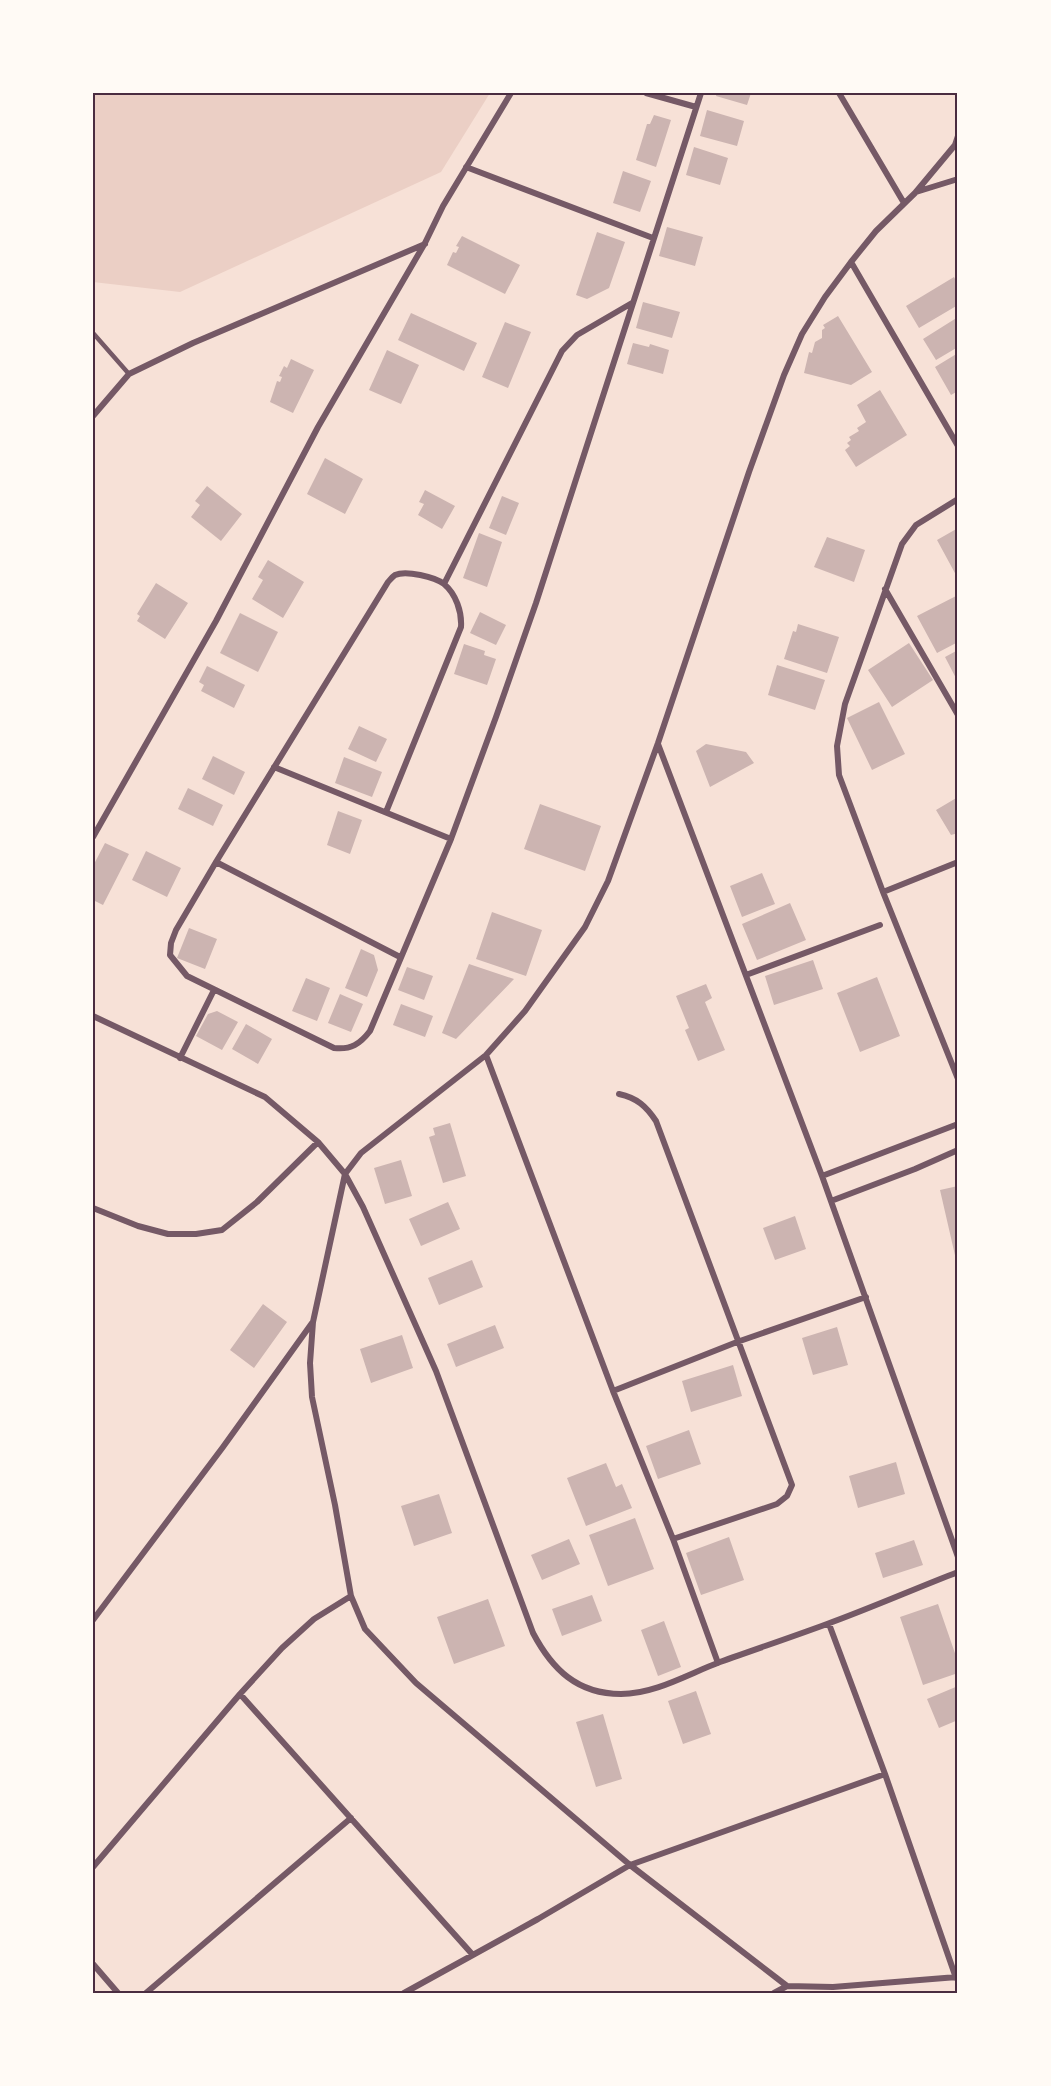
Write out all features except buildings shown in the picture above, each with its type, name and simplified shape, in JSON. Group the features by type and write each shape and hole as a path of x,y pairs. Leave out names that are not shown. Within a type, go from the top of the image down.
{"street":[{"path":"93,837 216,621 318,427 425,243 443,206 511,93"},
{"path":"646,93 696,107"},
{"path":"386,812 460,627 461,618 454,596 444,584 423,575 407,573 395,575 388,582 176,930 170,955 188,976 334,1048 351,1048 362,1041 370,1030 451,839 536,603 701,93"},
{"path":"839,93 904,203"},
{"path":"829,1623 957,1977 833,1990 787,1986 630,1865 416,1683 365,1629 351,1596 335,1504 312,1396 310,1363 313,1322 345,1174 361,1153 486,1055 525,1011 585,927 608,881 658,743 749,472 784,375 802,334 825,297 851,262 876,231 915,192 955,145 958,136"},
{"path":"466,167 653,238"},
{"path":"915,192 958,179"},
{"path":"93,416 129,374 193,343 425,243"},
{"path":"851,262 958,446"},
{"path":"444,584 561,351 577,334 632,303"},
{"path":"958,499 916,525 902,544 845,704 837,746 839,775 958,1079"},
{"path":"885,589 958,715"},
{"path":"658,743 822,1176 958,1557"},
{"path":"274,767 451,839"},
{"path":"216,862 400,957"},
{"path":"883,892 958,862"},
{"path":"746,975 879,925"},
{"path":"180,1058 214,990"},
{"path":"93,1016 266,1097 318,1142 345,1174 363,1207 436,1371 525,1614 551,1663 572,1682 621,1694 652,1689 958,1572"},
{"path":"486,1055 613,1391 673,1539 718,1663"},
{"path":"619,1094 630,1096 646,1107 656,1121 792,1485 787,1496 777,1504 673,1539"},
{"path":"822,1176 958,1124"},
{"path":"93,1208 138,1226 168,1233 195,1234 222,1230 257,1202 318,1142"},
{"path":"831,1201 958,1150"},
{"path":"613,1391 737,1342 866,1297"},
{"path":"93,1620 223,1448 313,1322"},
{"path":"93,1867 240,1694 296,1634 314,1619 351,1596"},
{"path":"240,1694 472,1954"},
{"path":"404,1993 630,1865 885,1774"},
{"path":"146,1993 351,1818"},
{"path":"93,1964 118,1993"},
{"path":"774,1993 787,1986"}],"lane":[{"path":"93,333 129,374"}],"shaded area":[{"path":"93,93 490,93 441,172 180,292 93,282"}]}
